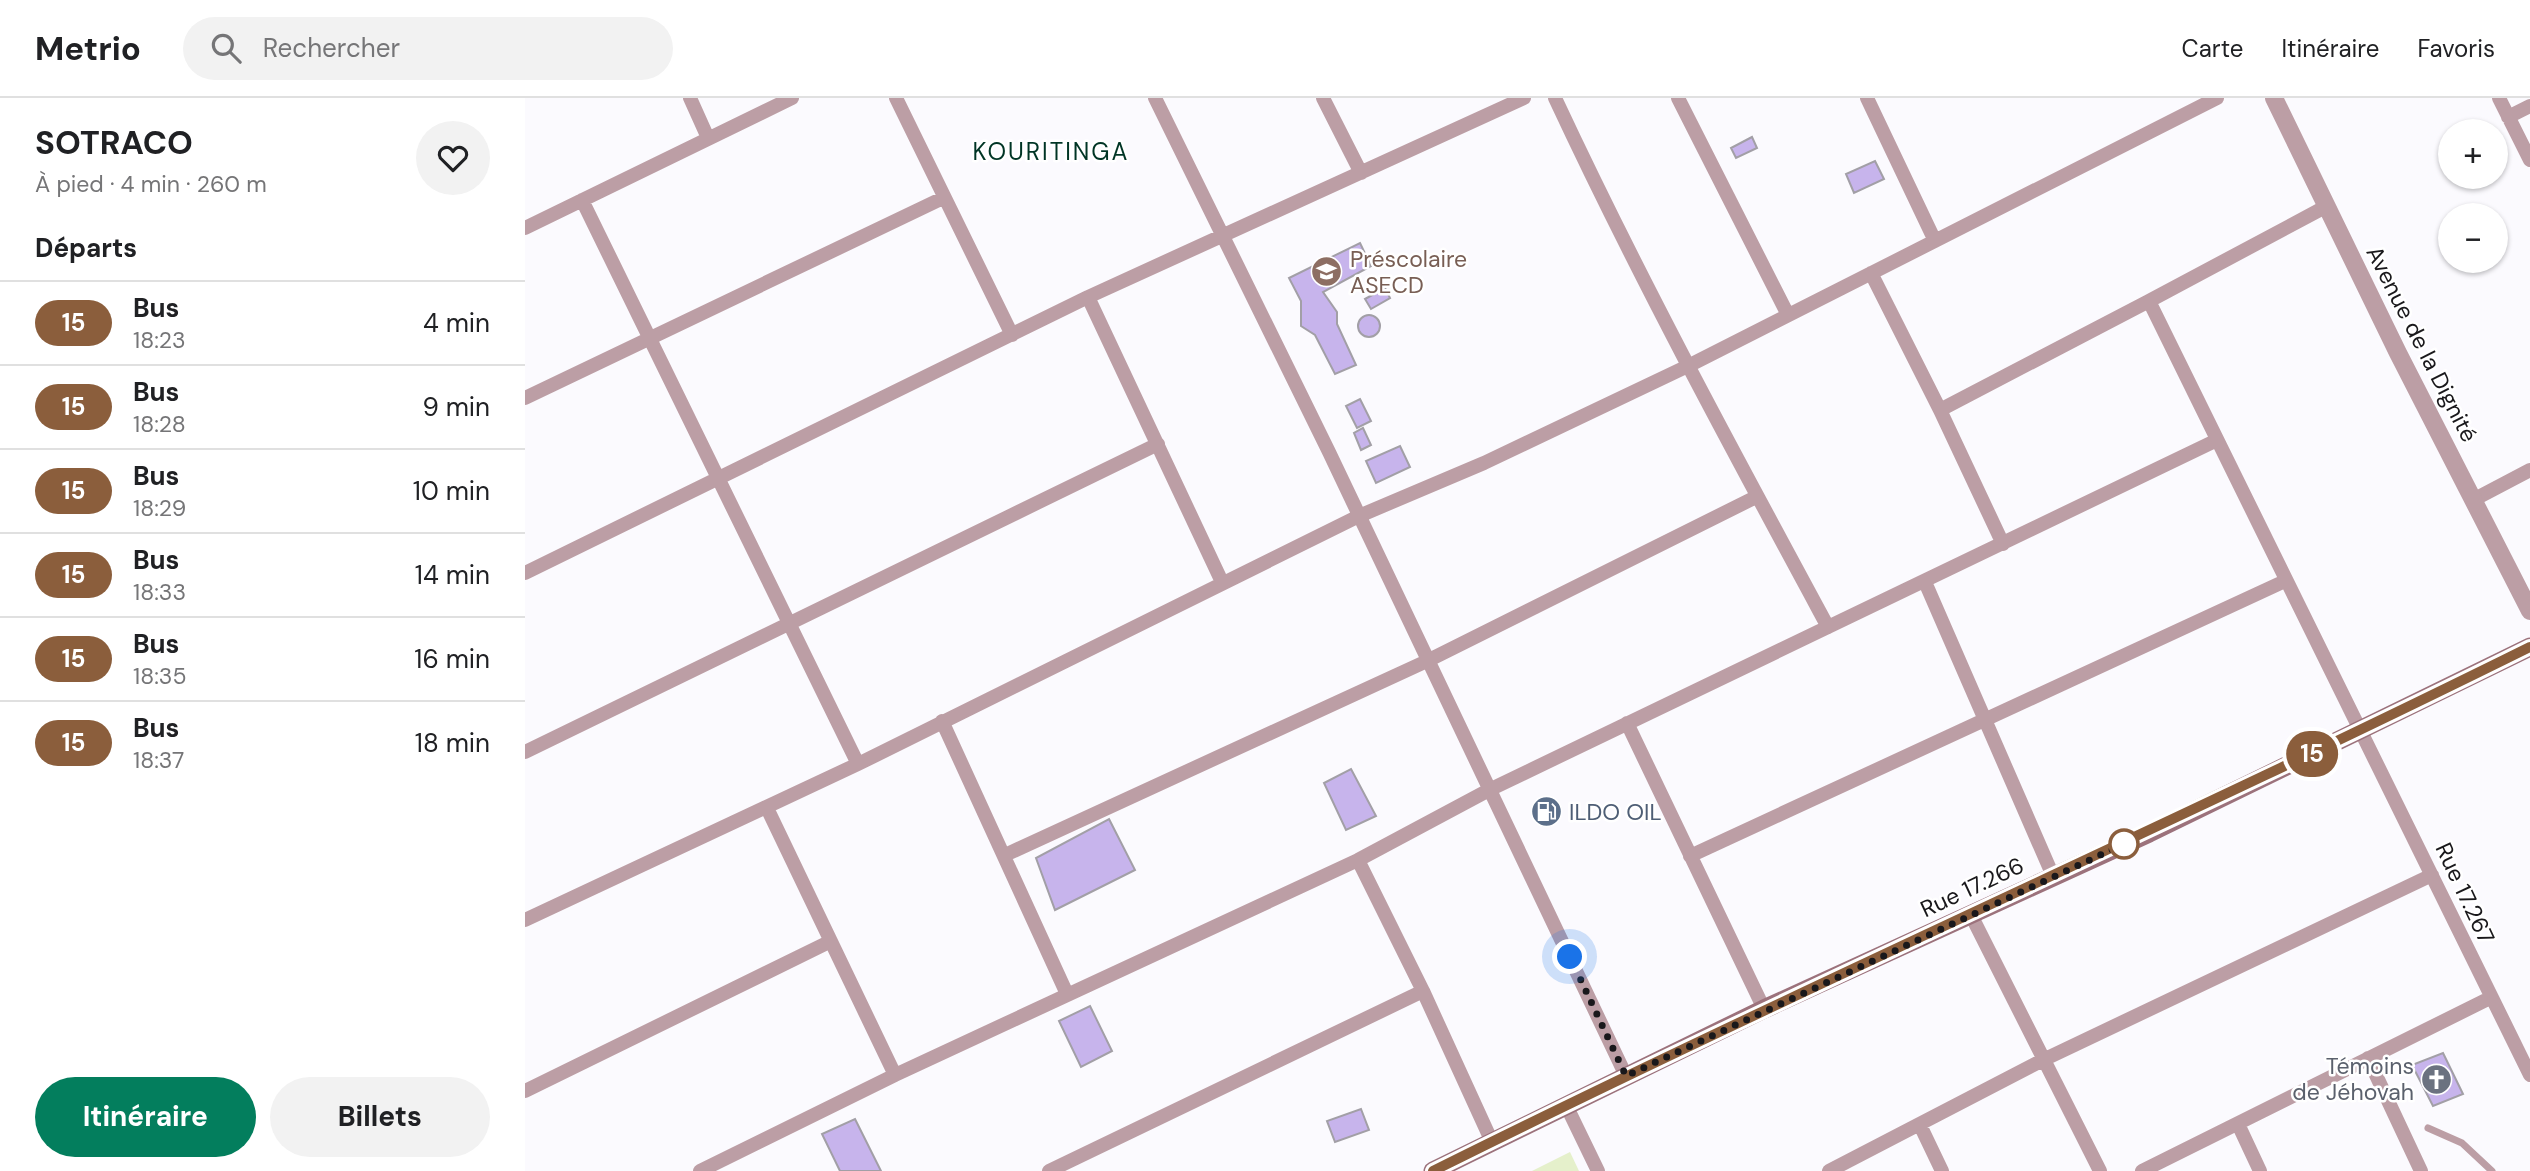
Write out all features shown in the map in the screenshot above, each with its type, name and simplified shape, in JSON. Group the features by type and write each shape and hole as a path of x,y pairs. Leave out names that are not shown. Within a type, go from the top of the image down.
{"main road":[{"name":"Rue 17.266","path":"1433,1171 1764,1009 1971,915 2530,647"}],"street":[{"path":"690,98 708,138"},
{"path":"525,228 792,98"},
{"path":"896,98 1012,335"},
{"path":"1155,98 1223,233 1626,1076"},
{"path":"1323,98 1361,173"},
{"path":"525,573 718,481 1088,297 1223,233 1524,98"},
{"path":"1555,98 1596,185 1756,497 1828,627"},
{"path":"1678,98 1788,315"},
{"path":"1867,98 1935,241"},
{"path":"525,920 858,764 1359,516 1484,463 1690,365 2217,98"},
{"name":"Avenue de la Dignité","path":"2274,98 2530,611"},
{"path":"2499,98 2530,160"},
{"path":"2508,117 2530,106"},
{"path":"525,398 943,198"},
{"path":"582,200 858,764"},
{"path":"1940,410 2327,206"},
{"path":"1871,273 2003,544"},
{"path":"1088,297 1222,582"},
{"name":"Rue 17.267","path":"2148,301 2530,1075"},
{"path":"700,1171 895,1075 1358,860 1489,790 2215,441"},
{"path":"525,751 1158,443"},
{"path":"2473,500 2530,470"},
{"path":"1005,855 1427,661 1756,497"},
{"path":"1690,856 2285,581"},
{"path":"1925,582 1987,718 2053,876"},
{"path":"942,722 1067,995"},
{"path":"1627,723 1764,1009"},
{"path":"767,808 895,1075"},
{"path":"1358,860 1423,991 1492,1142"},
{"path":"1829,1171 2043,1060 2432,875"},
{"path":"1971,915 2100,1171"},
{"path":"525,1091 829,942"},
{"path":"1050,1171 1423,991"},
{"path":"2141,1171 2490,998"},
{"path":"2368,1058 2421,1171"},
{"path":"1566,1105 1598,1171"},
{"path":"1920,1125 1942,1171"},
{"path":"2238,1125 2260,1171"}],"lane":[{"path":"2428,1128 2462,1143 2492,1171"}],"green space":[{"path":"1570,1152 1579,1171 1532,1171"}],"building":[{"path":"1752,137 1757,148 1736,158 1731,148"},
{"path":"1875,161 1884,179 1854,193 1846,174"},
{"path":"1360,243 1371,266 1323,292 1337,312 1337,324 1356,365 1335,374 1315,335 1301,326 1301,301 1289,278"},
{"path":"1385,288 1390,298 1371,309 1365,299"},
{"path":"1369,315 1377,318 1380,326 1377,334 1369,337 1361,334 1358,326 1361,318"},
{"path":"1360,399 1371,421 1357,428 1346,406"},
{"path":"1363,428 1371,445 1361,450 1354,433"},
{"path":"1400,446 1410,467 1376,483 1366,461"},
{"path":"1351,769 1376,816 1346,830 1324,783"},
{"path":"1109,819 1135,870 1055,910 1036,858"},
{"path":"1090,1006 1112,1051 1081,1067 1059,1021"},
{"name":"Témoins de Jéhovah","path":"2443,1053 2463,1094 2433,1106 2412,1065"},
{"path":"1361,1109 1369,1130 1335,1142 1327,1121"},
{"path":"855,1119 881,1171 840,1171 822,1134"}],"bus line":[{"name":"15","path":"1433,1171 1741,1020 2149,833 2530,647"}],"place":[{"name":"Préscolaire ASECD","path":"1327,272"},
{"name":"ILDO OIL","path":"1546,812"},
{"name":"Témoins de Jéhovah","path":"2437,1079"}],"district":[{"name":"KOURITINGA","path":"1051,151"}],"route":[{"path":"1570,957 1626,1076 1764,1009 2124,844"}]}
